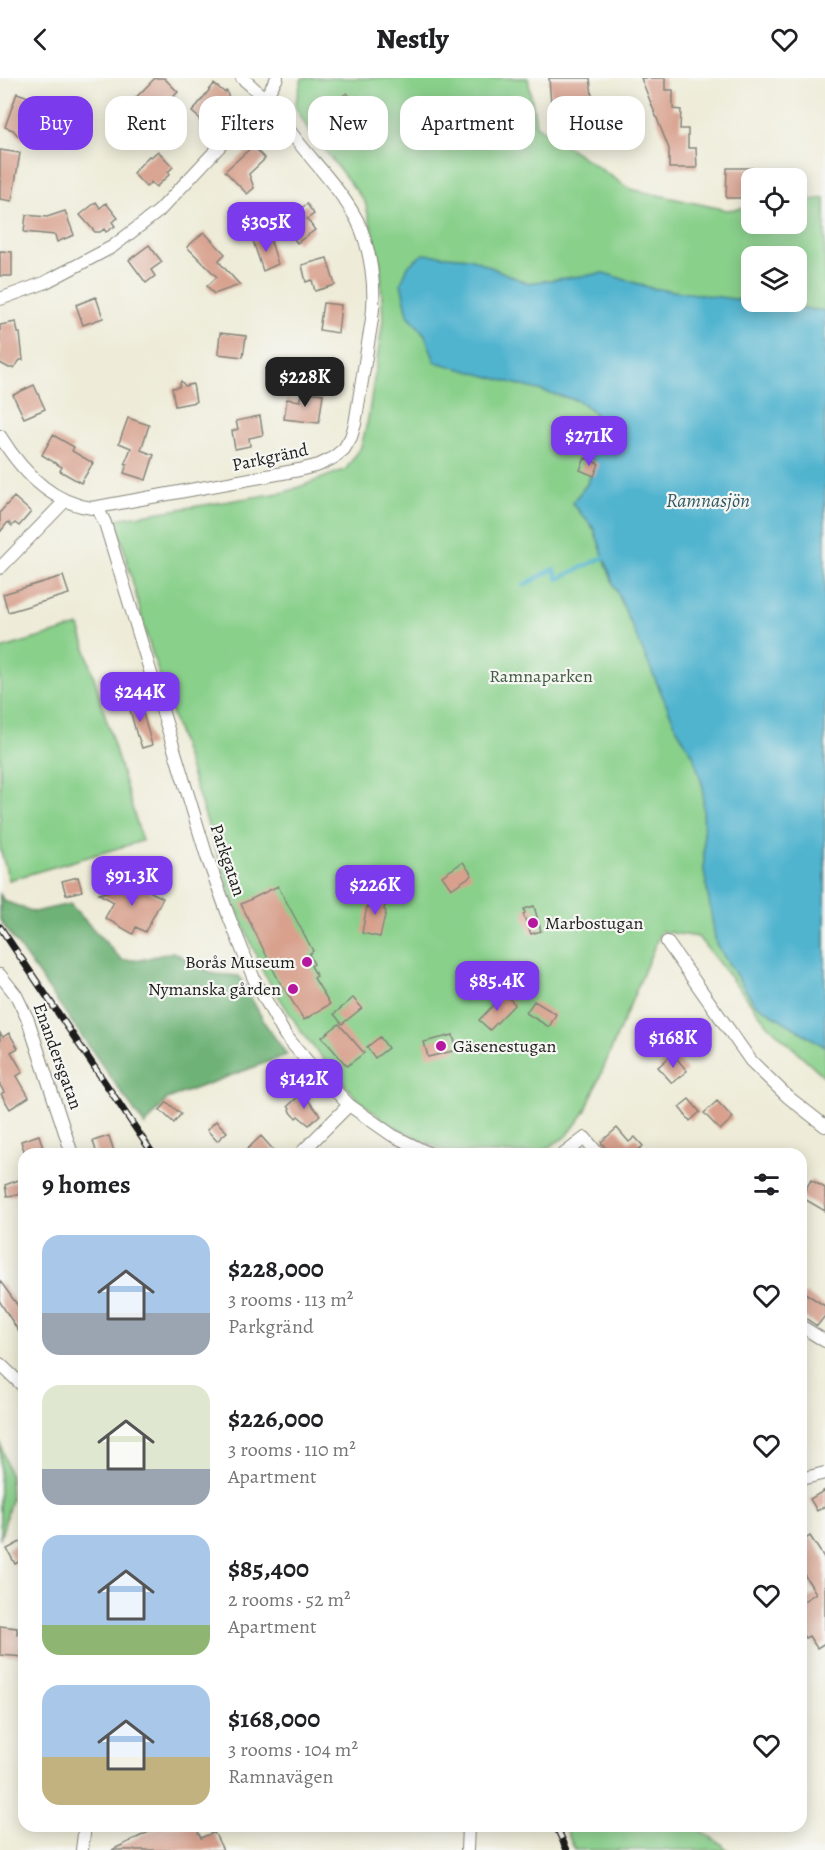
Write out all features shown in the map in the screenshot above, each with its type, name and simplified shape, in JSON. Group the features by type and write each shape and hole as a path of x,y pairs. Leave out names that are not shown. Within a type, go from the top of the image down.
{"street":[{"name":"Parkgränd","path":"242,78 263,96"},
{"path":"266,96 277,78"},
{"name":"Parkgränd","path":"65,501 76,506 97,507 309,468 333,458 344,449 351,438 374,301 370,262 357,222 342,198 296,138"},
{"path":"0,299 44,283 112,247 159,211 216,150"},
{"path":"0,436 25,471 65,501 0,568"},
{"name":"Parkgatan","path":"97,507 107,530 207,857 254,979 285,1035 349,1105 392,1135 418,1148"},
{"path":"667,942 750,1061 788,1097 825,1126"},
{"name":"Enandersgatan","path":"0,975 16,995 28,1020 70,1148"},
{"path":"306,1148 349,1105"},
{"path":"572,1148 585,1138 593,1148"},
{"path":"807,1330 825,1341"},
{"path":"0,1364 18,1381"},
{"path":"807,1478 825,1473"},
{"path":"82,1850 84,1832"},
{"path":"468,1832 468,1850"}],"green space":[{"name":"Ramnaparken","path":"302,78 528,78 531,96 400,96 400,150 535,150 535,119 536,125 547,132 547,150 573,150 630,189 727,210 741,208 741,234 807,234 807,201 825,198 825,1077 768,1025 698,937 661,931 585,1112 567,1136 547,1148 438,1148 389,1124 357,1099 305,1037 264,974 230,893 147,637 116,519 286,492 346,469 361,447 368,419 383,320 380,262 365,202 325,150 388,150 388,96 308,96 308,129 296,108"},
{"path":"79,626 142,841 9,880 0,848 0,649"},
{"path":"0,894 4,901 34,912 70,904 122,960 140,960 173,952 214,974 239,976 266,1025 287,1055 167,1099 145,1126 0,920"},
{"path":"0,1442 10,1476 11,1500 0,1540"},
{"path":"567,1832 702,1832 727,1850 575,1850"}],"water":[{"name":"Ramnasjön","path":"423,254 470,258 527,283 604,273 651,288 741,300 741,312 807,312 807,309 825,311 825,1047 754,1003 716,944 704,871 703,787 693,755 677,729 613,583 594,529 572,503 587,484 595,465 584,445 595,413 579,401 435,362 425,335 408,315 401,283 408,266"}],"building":[{"path":"155,78 164,78 178,92 174,96 137,96"},
{"path":"549,78 590,78 592,96 550,96"},
{"path":"641,78 665,78 665,90 673,90 673,109 681,110 680,129 688,129 688,148 696,148 697,168 669,168 669,149"},
{"path":"214,84 224,92 227,91 228,96 205,96"},
{"path":"17,93 26,96 18,96 18,136 13,130 5,127"},
{"path":"199,103 199,118 192,112"},
{"path":"0,150 20,153 12,201 0,199"},
{"path":"249,150 257,150 265,159 249,174 254,188 247,194 225,171"},
{"path":"158,151 173,167 168,172 170,174 156,187 151,182 146,187 133,173 149,156 151,157"},
{"path":"727,168 741,168 741,198 726,198"},
{"path":"96,202 100,208 106,203 118,218 112,222 115,226 106,232 104,229 95,232 80,215"},
{"path":"307,204 314,214 307,219 315,230 297,243 287,229 290,228 284,220"},
{"path":"65,211 74,235 57,242 55,235 24,232 26,215 47,217"},
{"path":"204,232 225,254 219,260 220,263 240,285 214,294 207,286 217,277 187,247"},
{"path":"269,235 278,264 263,271 253,241"},
{"path":"149,245 162,262 151,270 155,276 146,283 129,260"},
{"path":"0,251 12,252 12,276 0,276"},
{"path":"327,258 335,285 315,291 312,280 306,282 302,265"},
{"path":"96,297 103,318 83,325 76,305"},
{"path":"323,303 341,305 338,333 319,330"},
{"path":"16,322 18,333 20,333 23,360 20,360 14,368 9,368 0,363 0,325"},
{"path":"220,333 246,336 243,357 218,354"},
{"path":"181,381 185,386 193,384 196,402 175,406 172,388 179,387"},
{"path":"34,385 45,409 24,418 13,395"},
{"path":"301,391 323,394 319,423 284,419 287,399 300,401"},
{"path":"260,416 263,435 249,438 250,446 235,449 232,431 238,429 236,421"},
{"path":"128,418 149,425 141,450 154,455 146,480 124,473 131,448 119,443"},
{"path":"53,435 74,447 72,451 93,463 81,483 60,471 62,467 42,455"},
{"path":"585,458 599,464 594,476 580,470"},
{"path":"14,497 31,512 19,526 15,523 12,526 8,522 0,532 0,512"},
{"path":"63,576 69,594 8,612 3,594"},
{"path":"139,699 152,745 142,748 128,702"},
{"path":"463,862 472,875 451,889 442,876"},
{"path":"78,877 82,891 66,895 62,881"},
{"path":"135,884 163,898 145,932 136,927 133,934 105,918 114,902 99,894"},
{"path":"278,886 313,951 309,954 314,964 311,966 317,976 314,978 330,1004 304,1020 278,979 241,904"},
{"path":"373,893 387,896 380,937 362,933 367,906 370,907"},
{"name":"Marbostugan","path":"534,906 541,931 531,934 523,914 524,909"},
{"path":"504,994 515,1004 490,1030 479,1020"},
{"path":"353,998 362,1008 342,1024 334,1014"},
{"path":"534,1001 556,1014 549,1027 526,1013"},
{"path":"339,1024 364,1053 347,1066 322,1037"},
{"path":"0,1033 3,1037 9,1033 18,1048 11,1052 23,1072 17,1076 29,1097 10,1109 1,1094 4,1092 0,1085"},
{"name":"Gäsenestugan","path":"453,1035 457,1050 428,1057 424,1042"},
{"path":"380,1037 388,1048 375,1058 367,1047"},
{"path":"673,1054 687,1071 672,1083 658,1067"},
{"path":"302,1093 320,1115 309,1125 298,1116 296,1118 288,1106"},
{"path":"689,1099 700,1112 690,1121 679,1107"},
{"path":"717,1101 733,1118 720,1130 704,1113"},
{"path":"167,1102 181,1114 174,1123 160,1110"},
{"path":"216,1121 227,1132 217,1141 207,1130"},
{"path":"617,1128 629,1142 635,1137 643,1146 641,1148 606,1148 601,1142"},
{"path":"39,1135 43,1148 23,1148 21,1141"},
{"path":"109,1136 113,1148 95,1148 93,1141"},
{"path":"261,1136 272,1148 248,1148"},
{"path":"18,1180 18,1195 7,1196 5,1185"},
{"path":"811,1180 825,1188 825,1211 807,1200 807,1187"},
{"path":"0,1281 18,1306 18,1330 0,1302"},
{"path":"807,1294 825,1306 825,1316 817,1326 807,1319"},
{"path":"825,1490 825,1506 817,1511 810,1499"},
{"path":"810,1536 825,1559 825,1643 817,1648 809,1636 807,1637 807,1599 816,1593 807,1579 807,1538"},
{"path":"18,1543 18,1562 15,1564 7,1549"},
{"path":"0,1626 17,1628 18,1656 0,1655"},
{"path":"149,1832 198,1832 201,1838 214,1832 223,1850 112,1850"}],"waterway":[{"path":"524,585 554,569 558,579 604,557"}],"railway":[{"path":"0,927 149,1148"},
{"path":"559,1832 567,1850"}],"place":[{"name":"Marbostugan","path":"533,923"},
{"name":"Borås Museum","path":"307,962"},
{"name":"Nymanska gården","path":"293,989"},
{"name":"Gäsenestugan","path":"441,1046"}]}
